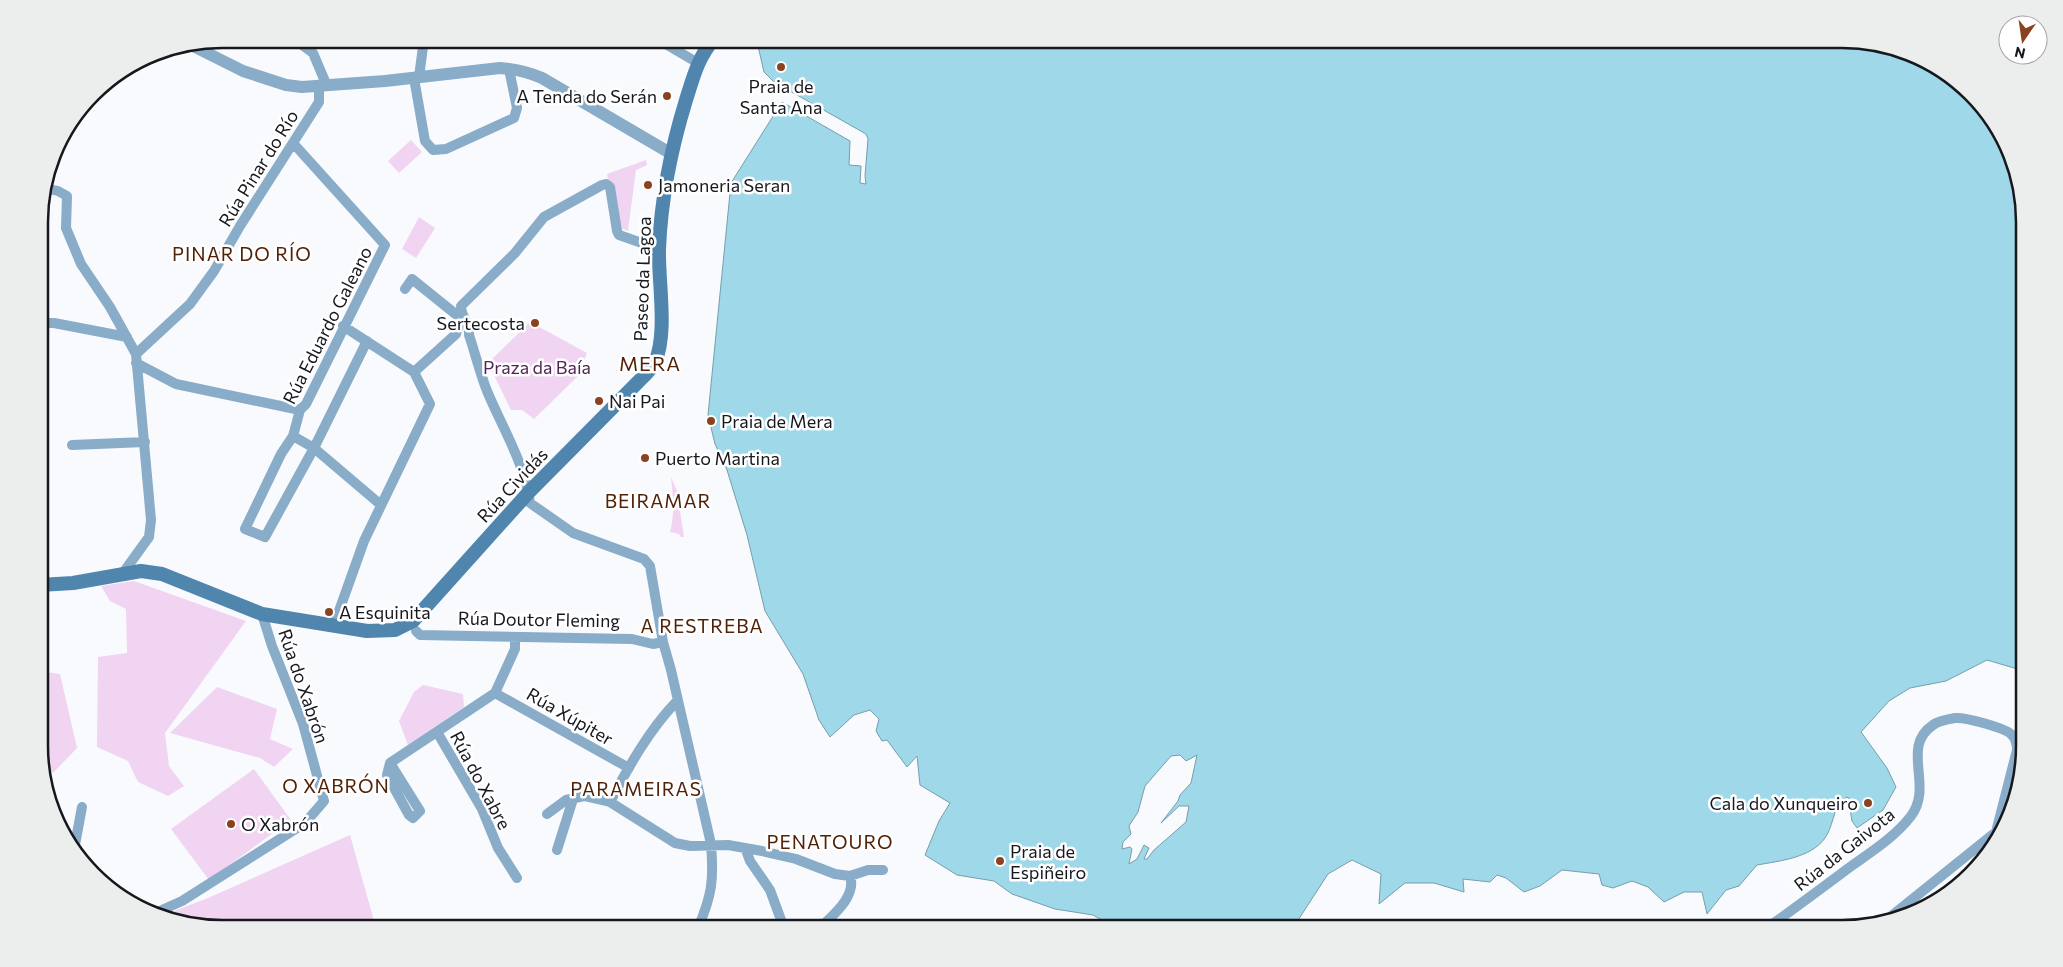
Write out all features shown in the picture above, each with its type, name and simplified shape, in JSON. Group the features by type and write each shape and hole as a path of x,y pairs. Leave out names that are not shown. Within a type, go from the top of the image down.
{"main road":[{"name":"Paseo da Lagoa","path":"645,375 654,363 661,344 659,249 670,153 698,63 708,48"},
{"name":"Rúa Cividás","path":"409,627 529,492 645,375"},
{"name":"Rúa Doutor Fleming","path":"48,584 141,571 162,574 262,614 383,631 409,627"}],"street":[{"path":"306,48 313,53 317,66 319,87"},
{"path":"421,48 416,78 425,141 433,150 446,149 514,118 517,108 509,68"},
{"path":"672,48 698,63"},
{"path":"199,49 243,71 286,85 319,87 509,68 542,78 670,153"},
{"name":"Rúa Pinar do Río","path":"136,358 190,304 214,271 240,226 319,102 317,66"},
{"name":"Rúa Eduardo Galeano","path":"293,143 385,245 343,326 310,396 300,410 293,436 281,454 244,529 265,536 314,448 367,341"},
{"path":"659,249 620,235 617,231 610,187 606,184 544,218 515,253 461,306 461,311 469,326 469,335 487,390 509,438 529,492 530,503 573,533 644,559 650,566 663,642 711,844 714,872 709,902 702,920"},
{"path":"51,189 67,196 66,228 81,264 127,337 136,358 151,520 149,537 123,573"},
{"path":"405,288 412,279 458,316 460,321 456,334 414,372"},
{"path":"48,323 127,337"},
{"path":"334,625 364,541 430,404 414,372 343,326"},
{"path":"136,358 176,384 300,410"},
{"path":"293,436 314,448 381,505"},
{"path":"72,445 145,442"},
{"name":"Rúa do Xabrón","path":"163,909 182,901 306,823 324,801 303,724 272,646 262,614"},
{"name":"Rúa Doutor Fleming","path":"409,627 420,635 632,639 653,644 663,642"},
{"path":"495,693 515,649 515,637"},
{"name":"Rúa do Xabre","path":"495,693 437,732 482,809 498,848 517,878"},
{"name":"Rúa Xúpiter","path":"495,693 629,768"},
{"path":"610,802 629,768 663,716 677,701"},
{"name":"Rúa da Gaivota","path":"1779,919 1882,844 1912,815 1919,800 1921,784 1916,755 1918,744 1923,734 1934,724 1956,718 2005,730 2013,736 2016,746"},
{"path":"390,763 420,811 413,818 409,816 386,775 390,763 437,732"},
{"name":"Rúa da Gaivota","path":"2005,803 2014,762"},
{"path":"547,814 566,800 584,796 610,802 675,843 690,846 728,845 746,850 762,851 796,859 835,874 850,876 868,870 882,870"},
{"path":"557,850 573,799"},
{"path":"76,839 82,807"},
{"name":"Rúa da Gaivota","path":"1901,909 1985,842"},
{"path":"746,850 750,860 770,890 781,920"},
{"path":"828,920 847,898 851,887 850,876"}],"green space":[{"path":"411,140 422,152 399,173 388,161"},
{"path":"646,160 647,165 636,170 628,231 616,226 607,174"},
{"path":"419,217 435,228 416,258 402,249"},
{"name":"Praza da Baía","path":"530,322 587,353 578,376 534,419 522,410 511,410 488,363"},
{"path":"671,477 677,491 684,537 670,532 673,512"},
{"path":"134,581 246,621 165,733 169,766 184,786 168,796 138,782 128,761 97,747 98,657 127,653 126,609 110,601 101,586"},
{"path":"48,672 60,674 77,748 53,773 49,768"},
{"path":"423,685 463,694 464,707 408,745 399,721 414,692"},
{"path":"217,687 277,709 270,739 293,749 274,767 260,758 170,733"},
{"name":"O Xabrón","path":"254,769 291,820 209,880 171,829"},
{"path":"350,835 374,920 222,920 199,918 171,912 208,898"}],"water":[{"path":"758,48 1841,48 1864,49 1886,53 1908,61 1928,71 1947,84 1979,116 1992,135 2002,155 2010,177 2014,199 2016,222 2016,669 1987,660 1946,681 1910,688 1889,701 1861,732 1887,768 1896,787 1883,810 1857,828 1852,821 1848,797 1839,801 1827,834 1819,845 1794,858 1757,865 1739,886 1726,890 1707,914 1702,892 1684,892 1664,902 1648,887 1632,881 1613,888 1602,885 1599,874 1562,870 1540,886 1524,892 1506,878 1497,875 1490,882 1463,879 1464,892 1434,883 1405,883 1379,904 1381,874 1352,860 1328,874 1299,919 1101,919 1093,915 1055,909 1012,894 994,881 957,875 925,855 939,821 950,803 920,785 917,756 907,767 887,740 882,741 876,731 879,719 870,710 854,715 830,737 819,720 803,674 765,611 747,535 727,470 715,444 708,415 731,183 782,102 850,141 849,165 861,166 860,183 866,184 868,139 866,134 774,82 764,72","holes":["1180,755 1186,761 1197,755 1191,783 1180,795 1178,801 1161,823 1179,806 1189,806 1186,822 1154,850 1147,859 1144,859 1149,848 1144,845 1137,859 1129,864 1132,849 1130,847 1122,849 1123,842 1131,834 1129,826 1138,812 1145,786 1171,756"]}],"place":[{"name":"Praia de Santa Ana","path":"781,67"},
{"name":"A Tenda do Serán","path":"667,96"},
{"name":"Jamoneria Seran","path":"648,185"},
{"name":"Sertecosta","path":"535,323"},
{"name":"Nai Pai","path":"599,401"},
{"name":"Praia de Mera","path":"711,421"},
{"name":"Puerto Martina","path":"645,458"},
{"name":"A Esquinita","path":"329,612"},
{"name":"Cala do Xunqueiro","path":"1868,803"},
{"name":"O Xabrón","path":"231,824"},
{"name":"Praia de Espiñeiro","path":"1000,861"}],"district":[{"name":"PINAR DO RÍO","path":"242,253"},
{"name":"MERA","path":"650,363"},
{"name":"BEIRAMAR","path":"658,500"},
{"name":"A RESTREBA","path":"702,625"},
{"name":"O XABRÓN","path":"336,785"},
{"name":"PARAMEIRAS","path":"636,788"},
{"name":"PENATOURO","path":"830,841"}]}
